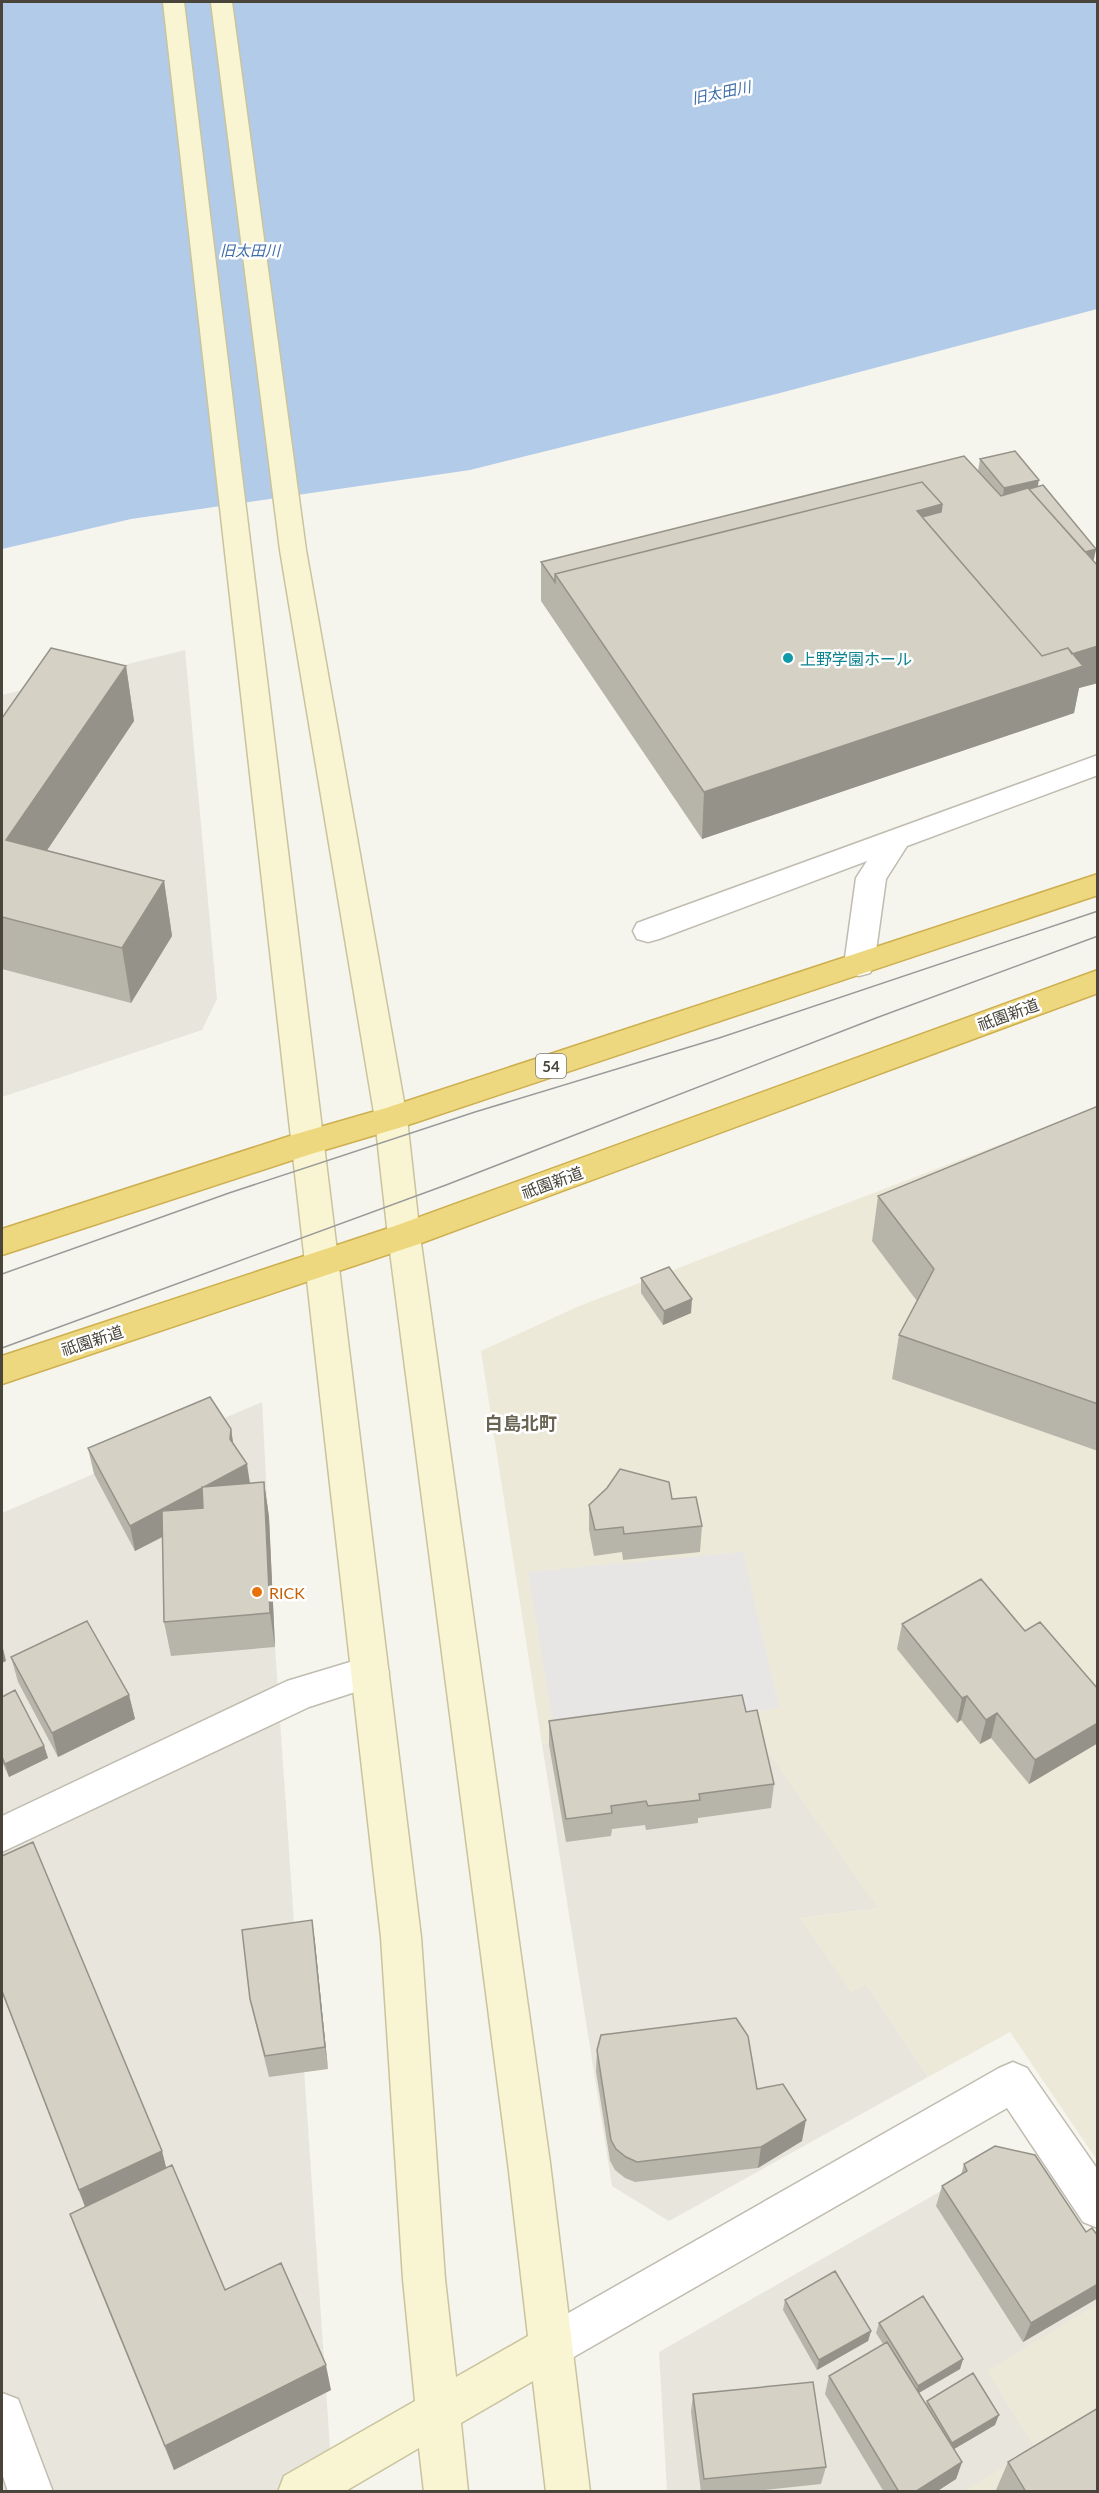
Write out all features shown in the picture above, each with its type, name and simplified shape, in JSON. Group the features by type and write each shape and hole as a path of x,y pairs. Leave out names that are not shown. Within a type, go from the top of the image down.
{"highway":[{"name":"54","path":"2,1242 308,1143 391,1119 1098,884"},
{"name":"祇園新道","path":"2,1370 404,1236 1098,981"}],"street":[{"path":"173,2 401,1937 424,2279 446,2492"},
{"path":"221,2 293,550 391,1119 404,1236 529,2163 568,2492"},
{"path":"648,931 1098,764"},
{"path":"859,965 872,878 896,840"},
{"path":"2,1835 300,1693 370,1672"},
{"path":"300,2492 1012,2082 1098,2207"},
{"path":"2,2415 31,2492"}],"shaded area":[{"path":"185,650 217,999 202,1030 2,1097 2,695"},
{"path":"1097,1107 1097,2160 1010,2032 928,2077 867,1985 851,1992 800,1918 878,1908 742,1715 542,1744 481,1351 577,1307"},
{"path":"262,1402 275,1647 333,2491 2,2492 2,1513"},
{"path":"743,1552 779,1708 556,1739 528,1572"},
{"path":"742,1715 879,1908 800,1918 867,1985 928,2077 669,2221 612,2186 542,1744"},
{"path":"990,2163 1097,2265 1097,2491 667,2491 659,2352"},
{"path":"1097,2304 1097,2491 963,2492 1035,2448 987,2371"}],"water":[{"name":"旧太田川","path":"2,2 1097,2 1097,309 780,393 470,470 131,519 2,549"}],"building":[{"path":"1015,451 1039,480 1004,488 980,459"},
{"path":"964,456 1001,496 1028,488 1098,566 1098,646 1072,654 1068,648 1042,656 922,517 941,512 942,504 922,482 555,574 555,582 541,562"},
{"name":"上野学園ホール","path":"922,482 942,504 917,511 1042,656 1068,648 1083,666 704,792 555,574"},
{"path":"1043,485 1096,549 1085,552 1029,489"},
{"path":"51,648 126,666 6,840 164,881 122,948 2,917 2,718"},
{"path":"1098,1106 1098,1404 899,1335 934,1269 878,1196"},
{"path":"669,1267 692,1299 664,1311 641,1278"},
{"path":"210,1397 231,1429 230,1439 247,1464 130,1526 88,1448"},
{"path":"620,1469 669,1482 672,1499 696,1497 702,1526 624,1534 623,1527 595,1530 589,1505 607,1488"},
{"path":"264,1482 270,1613 164,1622 162,1511 203,1508 202,1487"},
{"path":"981,1579 1025,1631 1040,1622 1098,1689 1098,1723 1035,1760 997,1713 986,1720 967,1696 962,1698 902,1624"},
{"path":"87,1621 129,1695 52,1733 11,1657"},
{"path":"15,1690 44,1746 5,1764 2,1757 2,1697"},
{"path":"742,1695 746,1712 757,1710 774,1784 699,1794 700,1800 648,1806 646,1801 611,1806 612,1813 566,1819 549,1721"},
{"path":"33,1842 162,2151 79,2190 2,1991 2,1856"},
{"path":"312,1920 325,2047 265,2056 250,1999 242,1930"},
{"path":"736,2018 748,2036 757,2089 783,2084 806,2120 761,2147 637,2162 616,2149 611,2140 597,2050 601,2035"},
{"path":"995,2146 1035,2155 1086,2232 1092,2228 1098,2236 1098,2284 1031,2323 942,2186 967,2171 964,2164"},
{"path":"172,2165 225,2290 281,2263 326,2365 165,2446 70,2214"},
{"path":"835,2271 871,2331 819,2360 785,2300"},
{"path":"923,2296 963,2359 918,2386 879,2323"},
{"path":"887,2342 962,2462 915,2492 899,2492 829,2376"},
{"path":"973,2373 999,2415 952,2443 927,2401"},
{"path":"813,2382 826,2467 704,2479 693,2394"},
{"path":"1098,2408 1098,2492 1026,2492 1008,2462"}],"tram line":[{"path":"2,1274 229,1193 475,1112 719,1038 1098,911"},
{"path":"2,1348 446,1185 876,1018 1098,936"}],"place":[{"name":"上野学園ホール","path":"788,658"},
{"name":"RICK","path":"257,1592"}],"district":[{"name":"白島北町","path":"521,1423"}]}
